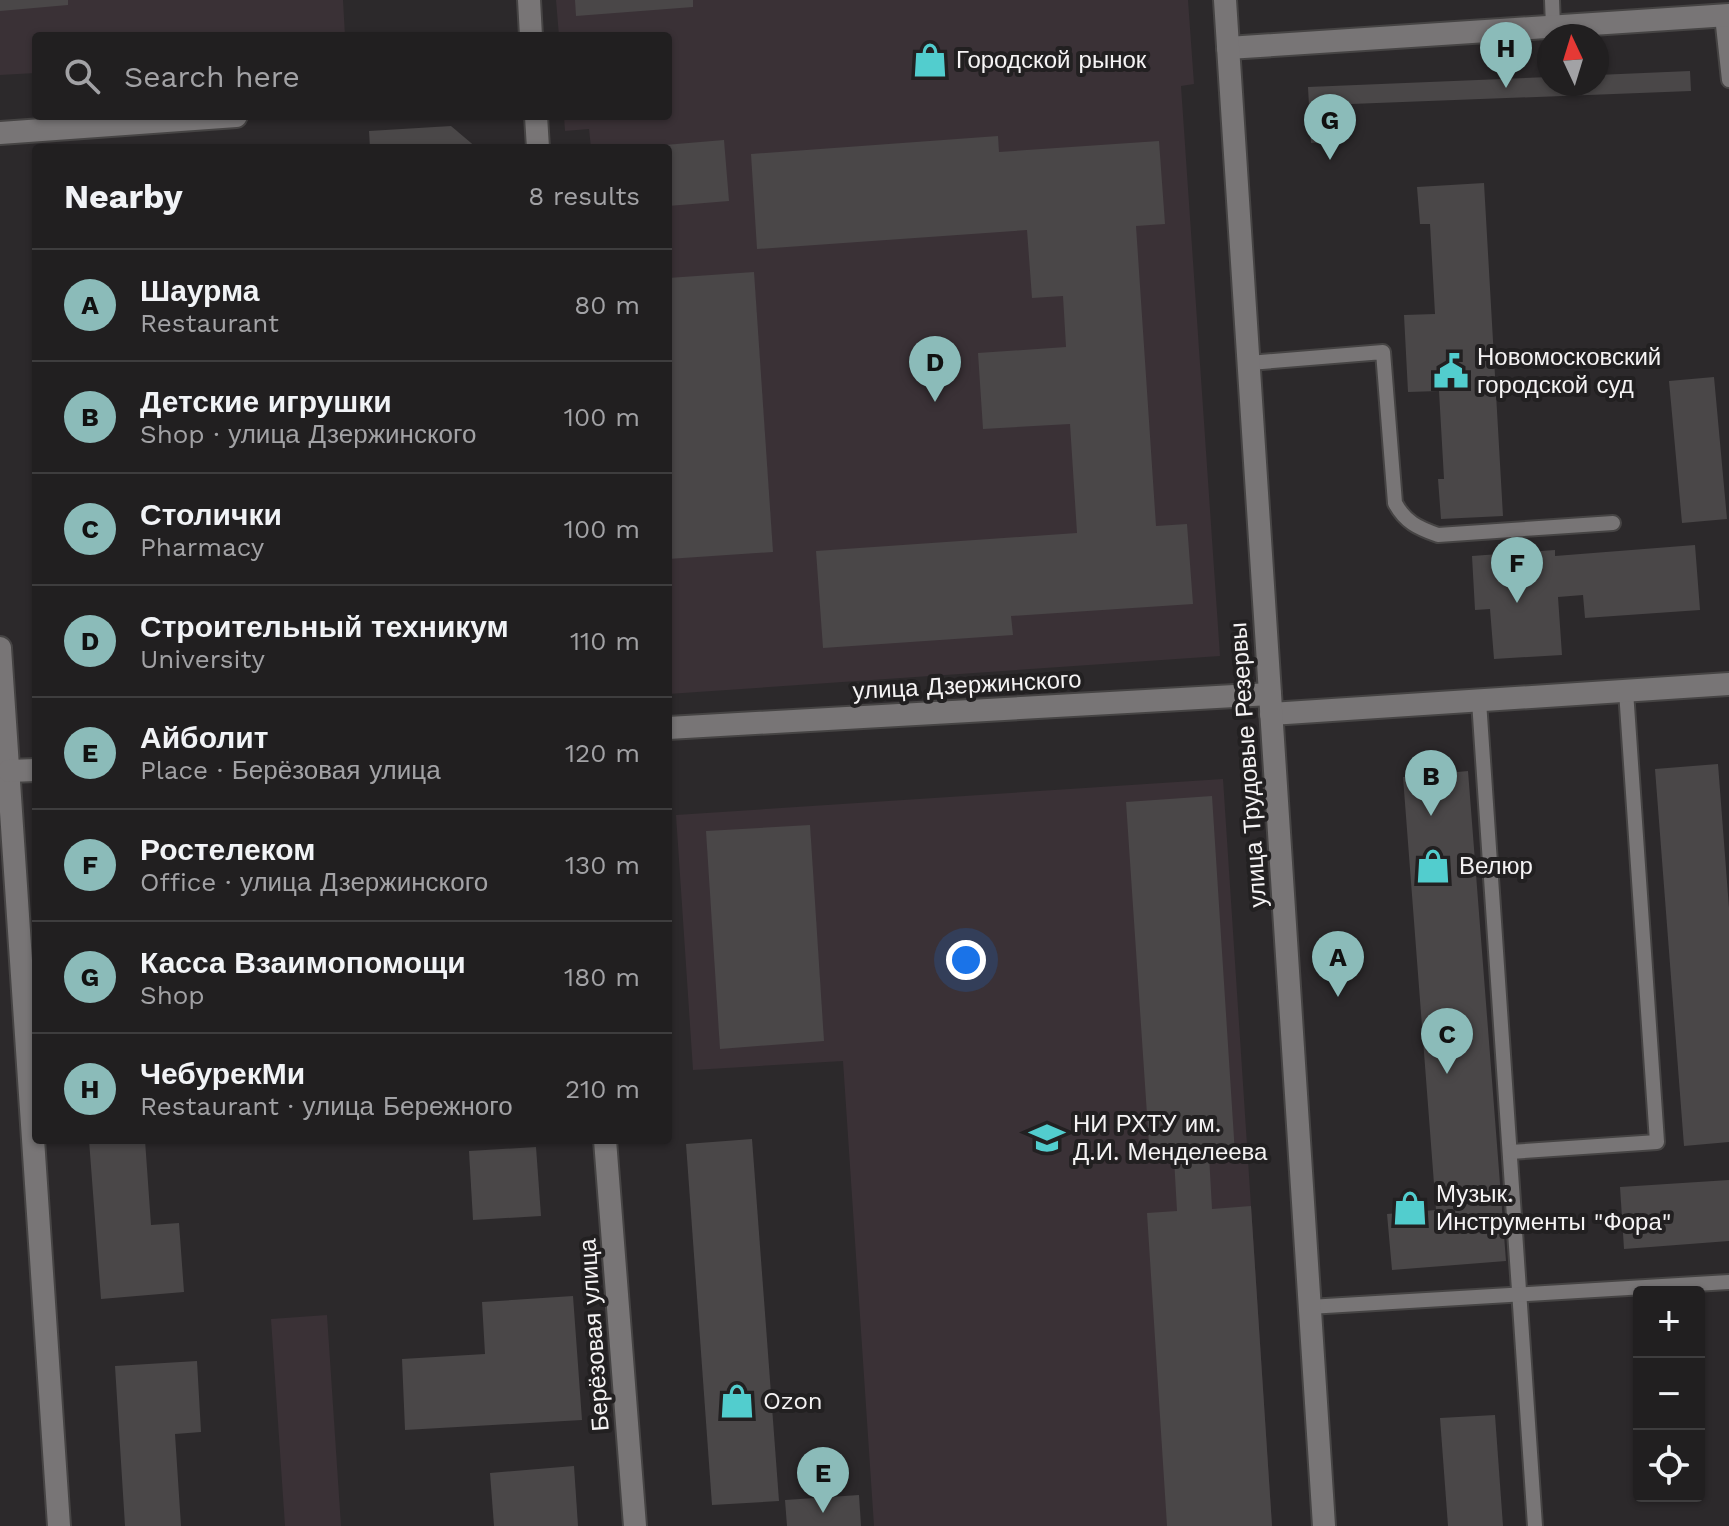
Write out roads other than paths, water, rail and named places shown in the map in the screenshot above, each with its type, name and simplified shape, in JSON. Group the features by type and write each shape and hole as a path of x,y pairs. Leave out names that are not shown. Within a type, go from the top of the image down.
{"street":[{"path":"529,0 531,32"},
{"name":"улица Трудовые Резервы","path":"1225,0 1324,1526"},
{"path":"1600,24 1726,16"},
{"path":"1228,48 1537,28"},
{"path":"0,133 180,120"},
{"path":"536,120 538,144"},
{"path":"0,648 32,1118"},
{"name":"улица Дзержинского","path":"672,728 1270,704 1479,701 1729,684"},
{"path":"9,771 32,770"},
{"path":"34,1144 59,1526"},
{"name":"Берёзовая улица","path":"605,1144 635,1526"}],"lane":[{"path":"1552,0 1553,24"},
{"path":"1726,16 1729,80"},
{"path":"1249,363 1383,352 1395,503 1404,519 1419,528 1438,535 1613,523"},
{"path":"1510,1152 1657,1142 1626,691"},
{"path":"1479,701 1535,1526"},
{"path":"1309,1307 1729,1282"}],"place":[{"name":"Городской рынок","path":"930,60"},
{"name":"ЧебурекМи","path":"1506,88"},
{"name":"Касса Взаимопомощи","path":"1330,160"},
{"name":"Новомосковский городской суд","path":"1451,371"},
{"name":"Строительный техникум","path":"935,402"},
{"name":"Ростелеком","path":"1517,603"},
{"name":"Детские игрушки","path":"1431,816"},
{"name":"Велюр","path":"1433,866"},
{"name":"Шаурма","path":"1338,997"},
{"name":"Столички","path":"1447,1074"},
{"name":"НИ РХТУ им. Д.И. Менделеева","path":"1047,1138"},
{"name":"Музык. Инструменты \"Фора\"","path":"1410,1208"},
{"name":"Ozon","path":"737,1401"},
{"name":"Айболит","path":"823,1513"}]}
